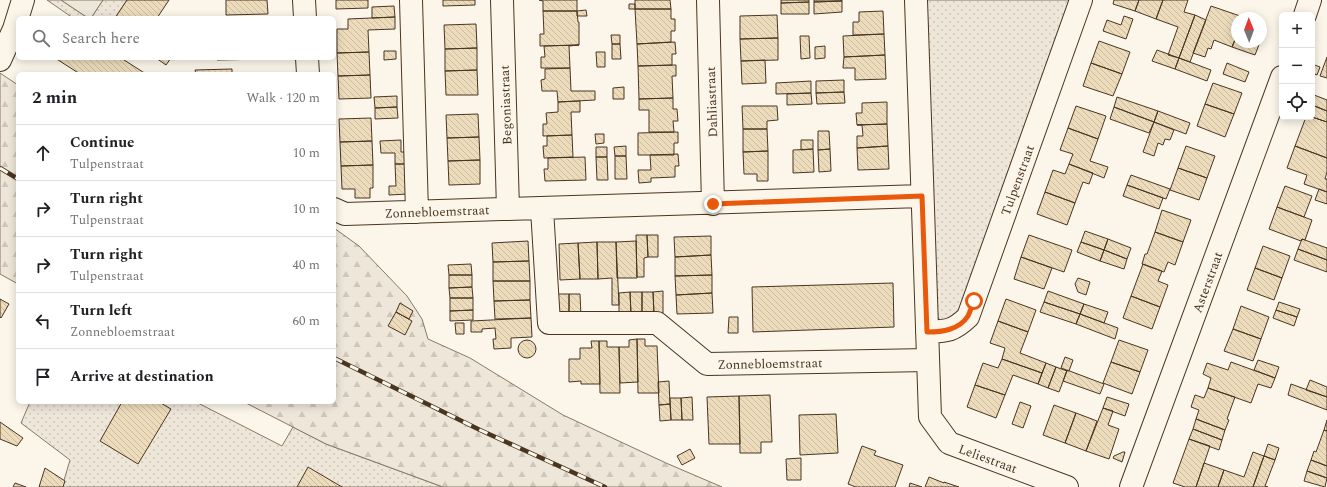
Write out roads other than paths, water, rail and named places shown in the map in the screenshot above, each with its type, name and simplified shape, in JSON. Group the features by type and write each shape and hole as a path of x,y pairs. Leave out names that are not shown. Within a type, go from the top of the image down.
{"street":[{"path":"18,16 23,0"},
{"path":"304,0 305,16"},
{"path":"411,0 416,212"},
{"name":"Begoniastraat","path":"502,0 508,209"},
{"name":"Dahliastraat","path":"708,0 713,204"},
{"path":"916,0 928,360"},
{"name":"Tulpenstraat","path":"927,332 941,332 956,327 968,317 1081,0"},
{"path":"1306,12 1312,0 1327,5"},
{"path":"0,60 16,23"},
{"path":"307,60 308,72"},
{"name":"Asterstraat","path":"1131,487 1279,84"},
{"name":"Zonnebloemstraat","path":"336,210 345,214 713,204 922,196"},
{"name":"Zonnebloemstraat","path":"542,209 549,323 657,323 706,364 928,360"},
{"name":"Leliestraat","path":"928,360 930,418 949,444 1067,487"}],"railway":[{"path":"0,168 16,178"},
{"path":"336,359 480,430 605,487"}]}
